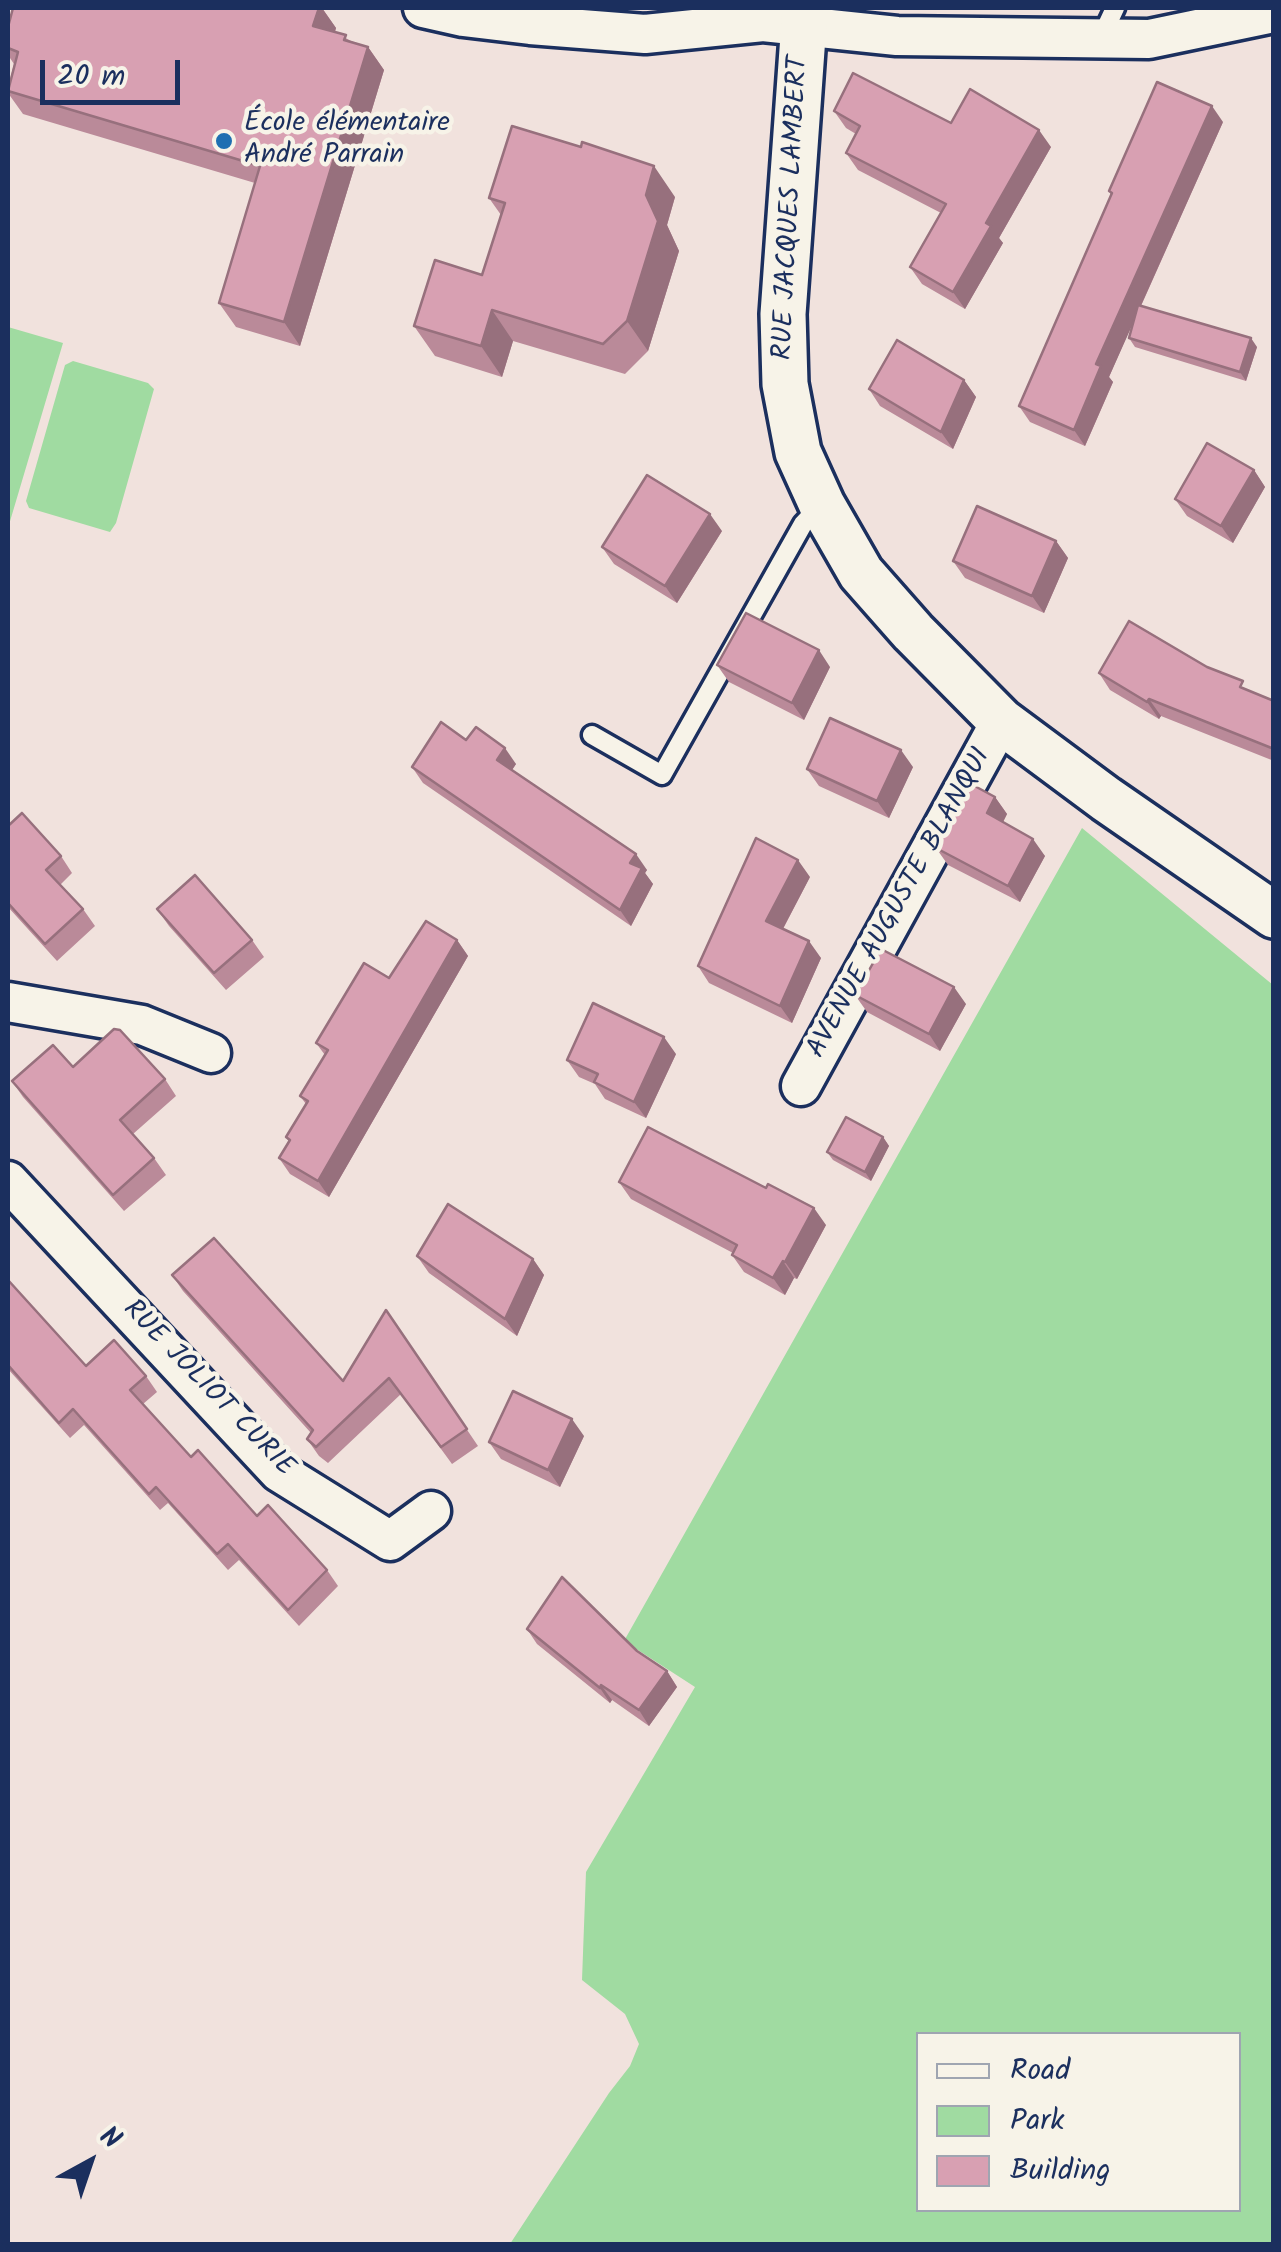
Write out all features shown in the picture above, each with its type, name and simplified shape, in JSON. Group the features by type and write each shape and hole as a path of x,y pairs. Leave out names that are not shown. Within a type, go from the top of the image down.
{"street":[{"path":"423,8 530,25 645,34 804,16 897,36 1108,23 1150,39 1274,12"},
{"name":"RUE JACQUES LAMBERT","path":"804,16 782,314 785,384 798,452 822,505 861,573 1001,721 1274,915"},
{"name":"AVENUE AUGUSTE BLANQUI","path":"801,1086 1001,721"},
{"path":"8,1002 142,1025 211,1053"},
{"name":"RUE JOLIOT CURIE","path":"8,1180 278,1472 390,1541 431,1512"}],"lane":[{"path":"592,735 662,774 804,524 822,505"}],"green space":[{"path":"8,327 63,343 8,528"},
{"path":"73,361 148,383 154,389 116,523 110,532 29,508 26,501 65,365"},
{"path":"1082,828 1273,985 1273,2244 510,2244 630,2066 639,2044 625,2014 582,1980 586,1872 695,1687 624,1641"}],"building":[{"path":"13,8 319,8 313,26 346,35 344,40 368,47 284,322 219,303 260,166 8,91 18,52 8,48"},
{"path":"853,73 951,123 970,89 1039,130 986,223 991,226 953,292 910,267 946,204 846,153 860,126 834,111"},
{"path":"1157,82 1212,106 1096,364 1101,366 1074,430 1019,406"},
{"path":"512,126 581,147 582,142 654,166 646,195 658,221 627,321 603,344 492,310 481,346 414,326 435,260 482,275 505,203 489,198"},
{"path":"1138,305 1251,338 1240,372 1129,338"},
{"path":"897,340 964,380 941,432 869,389"},
{"path":"1207,443 1254,470 1221,526 1175,499"},
{"path":"647,475 710,514 665,586 602,547"},
{"path":"977,506 1056,541 1032,596 953,561"},
{"path":"746,613 819,650 792,703 717,665"},
{"path":"1129,621 1207,667 1243,681 1240,687 1274,701 1274,749 1149,699 1147,702 1099,673"},
{"path":"830,718 901,750 877,801 807,769"},
{"path":"441,722 466,740 476,727 505,748 497,760 636,854 630,863 642,868 620,910 412,767"},
{"path":"971,784 995,797 987,813 1033,839 1008,886 936,848"},
{"path":"22,813 61,856 46,870 83,909 45,944 8,903 8,826"},
{"path":"756,838 798,860 766,921 809,941 780,1006 698,966"},
{"path":"195,875 252,940 214,973 157,909"},
{"path":"426,921 457,940 318,1181 279,1158 290,1140 286,1137 308,1101 300,1096 328,1050 316,1043 364,963 389,978"},
{"path":"881,949 954,987 929,1034 855,995"},
{"path":"593,1003 664,1037 634,1102 594,1082 598,1074 567,1060"},
{"path":"114,1029 120,1030 165,1079 120,1120 154,1158 113,1195 12,1081 53,1045 73,1067"},
{"path":"846,1117 883,1137 865,1172 827,1152"},
{"path":"648,1127 766,1188 768,1184 814,1208 773,1278 732,1255 737,1245 619,1182"},
{"path":"448,1204 533,1259 505,1319 417,1256"},
{"path":"214,1238 343,1381 386,1310 467,1429 441,1447 389,1378 316,1447 307,1439 313,1430 172,1275"},
{"path":"8,1280 86,1366 114,1340 146,1376 130,1390 191,1457 198,1450 257,1516 268,1505 327,1570 288,1610 228,1544 217,1554 156,1487 149,1494 73,1409 59,1423 8,1365"},
{"path":"513,1391 572,1419 548,1470 489,1442"},
{"path":"562,1577 637,1651 667,1671 639,1710 601,1685 600,1688 527,1629"}],"place":[{"name":"École élémentaire André Parrain","path":"224,141"}]}
